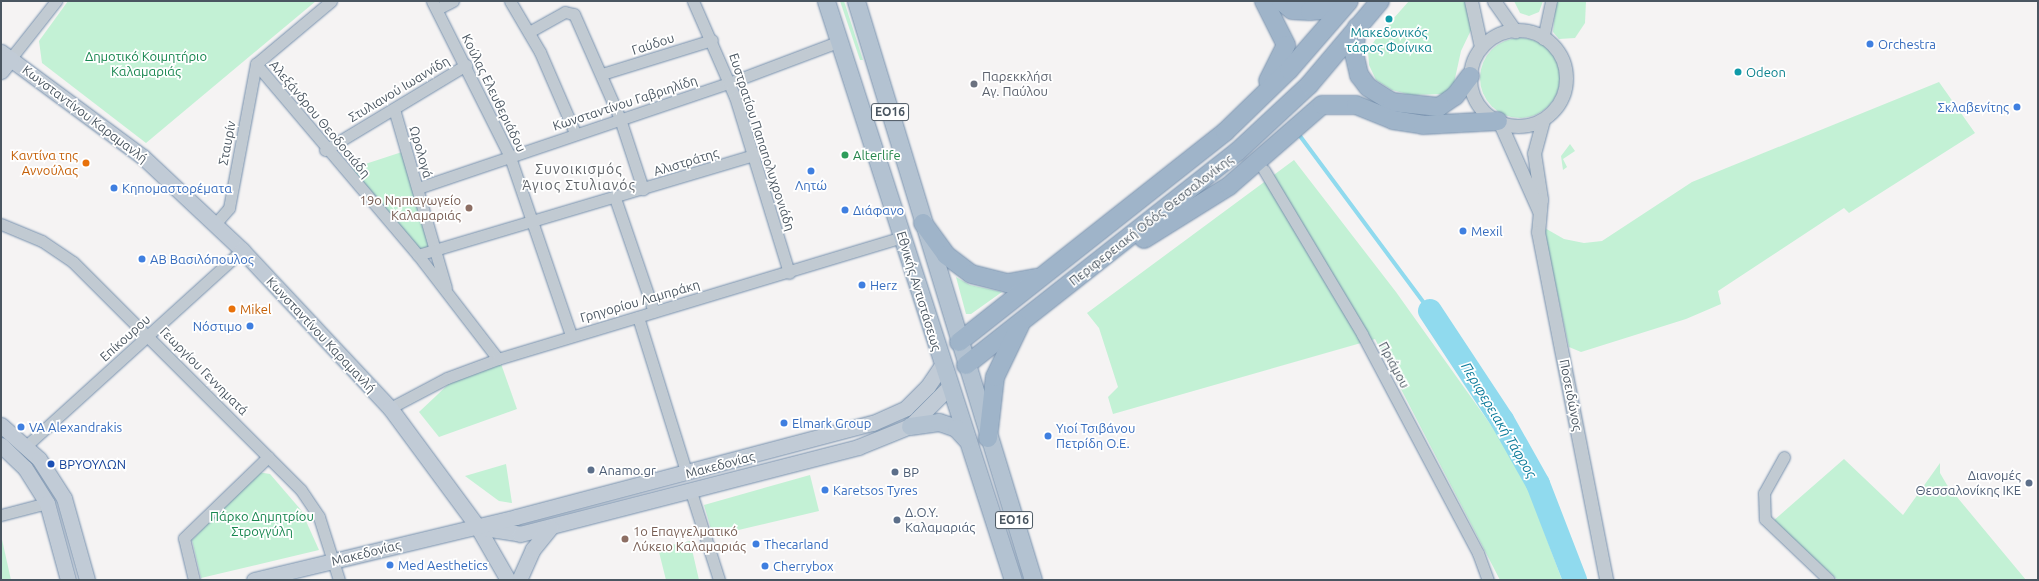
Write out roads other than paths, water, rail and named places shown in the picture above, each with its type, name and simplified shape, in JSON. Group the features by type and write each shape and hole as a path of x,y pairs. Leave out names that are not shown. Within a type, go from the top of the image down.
{"highway":[{"path":"1261,99 1286,44 1264,1"},
{"path":"1281,1 1292,10 1310,12 1320,10 1333,1"},
{"name":"Περιφερειακή Οδός Θεσσαλονίκης","path":"959,342 1169,178 1261,99 1349,1"},
{"name":"Περιφερειακή Οδός Θεσσαλονίκης","path":"966,365 1237,152 1309,85 1380,1"},
{"path":"1358,27 1354,53 1359,75 1368,87 1392,102 1439,107 1455,96 1470,76"},
{"path":"1080,275 1206,202 1322,105 1351,104 1394,120 1423,125 1498,121"},
{"path":"924,223 946,255 976,276 1016,282 1047,272"},
{"path":"988,438 996,372 1012,337 1029,314"}],"main road":[{"name":"Εθνικής Αντιστάσεως","path":"826,1 903,237 942,365 1013,580"},
{"name":"Εθνικής Αντιστάσεως","path":"856,1 988,438 1033,580"},
{"path":"1,71 6,55"},
{"name":"Κωνσταντίνου Καραμανλή","path":"6,55 142,157 216,224 242,250 390,408 477,526 508,580"},
{"name":"Περιφερειακή Οδός Θεσσαλονίκης","path":"942,365 959,342"},
{"name":"Μακεδονίας","path":"254,580 687,474 897,414 921,394 942,365"},
{"name":"Περιφερειακή Οδός Θεσσαλονίκης","path":"910,426 949,386 966,365"},
{"path":"910,426 939,422 956,428 966,439"},
{"path":"1,425 26,446 64,498 87,580"},
{"name":"Μακεδονίας","path":"477,526 520,534 551,527 691,492 858,447 910,426"},
{"path":"1,445 25,468 46,503 68,580"},
{"path":"519,580 533,549 551,527"}],"street":[{"path":"6,55 56,1"},
{"path":"256,64 331,1"},
{"path":"435,5 453,1"},
{"path":"510,1 529,32 575,133"},
{"name":"Ευστρατίου Παπαπολυχρονιάδη","path":"693,1 712,40 729,83 754,156 789,273"},
{"path":"1471,1 1481,47"},
{"path":"1494,1 1516,30"},
{"path":"1543,38 1551,1"},
{"name":"Κούλας Ελευθεριάδου","path":"435,5 466,65 510,157 571,335"},
{"path":"529,32 570,11 602,74 620,119 643,189"},
{"path":"1498,121 1522,125 1543,120 1560,104 1566,82 1559,54 1543,38 1516,30 1496,35 1481,47 1473,60 1470,76 1474,98 1498,121 1539,211"},
{"name":"Γαύδου","path":"602,74 712,40"},
{"name":"Κωνσταντίνου Γαβριηλίδη","path":"418,188 575,133 729,83 840,41"},
{"name":"Αλεξάνδρου Θεοδοσιάδη","path":"256,64 325,150 418,255 498,359"},
{"name":"Σταυρίν","path":"216,224 229,208 256,64"},
{"name":"Στυλιανού Ιωαννίδη","path":"325,150 394,110 466,65"},
{"name":"Ωρολογά","path":"394,110 436,249 448,295"},
{"name":"Ποσειδώνος","path":"1543,120 1534,153 1539,211 1538,232 1606,580"},
{"name":"Αλιστράτης","path":"418,255 754,156"},
{"name":"Πριάμου","path":"1264,170 1362,334 1478,553 1488,580"},
{"path":"614,198 654,312"},
{"name":"Γεωργίου Γεννηματά","path":"1,224 58,250 148,335 301,490 319,517 339,580"},
{"name":"Γρηγορίου Λαμπράκη","path":"390,408 448,378 498,359 571,335 789,273 903,237"},
{"name":"Επίκουρου","path":"26,446 242,250"},
{"path":"638,317 687,474"},
{"path":"194,580 184,538 268,457"},
{"path":"1784,457 1764,494 1765,519 1829,580"},
{"path":"691,492 719,580"},
{"path":"1,515 46,503"}],"waterway":[{"path":"1300,136 1430,311"},
{"name":"Περιφερειακή Τάφρος","path":"1430,311 1502,420 1538,484 1575,580"}],"place":[{"name":"Μακεδονικός τάφος Φοίνικα","path":"1389,19"},
{"name":"Orchestra","path":"1870,44"},
{"name":"Odeon","path":"1738,72"},
{"name":"Παρεκκλήσι Αγ. Παύλου","path":"974,84"},
{"name":"Σκλαβενίτης","path":"2017,107"},
{"name":"Alterlife","path":"845,155"},
{"name":"Καντίνα της Αννούλας","path":"86,163"},
{"name":"Λητώ","path":"811,171"},
{"name":"Κηπομαστορέματα","path":"114,188"},
{"name":"19ο Νηπιαγωγείο Καλαμαριάς","path":"469,208"},
{"name":"Διάφανο","path":"845,210"},
{"name":"Mexil","path":"1463,231"},
{"name":"ΑΒ Βασιλόπουλος","path":"142,259"},
{"name":"Herz","path":"862,285"},
{"name":"Mikel","path":"232,309"},
{"name":"Νόστιμο","path":"250,326"},
{"name":"Elmark Group","path":"784,423"},
{"name":"VA Alexandrakis","path":"21,427"},
{"name":"Υιοί Τσιβάνου Πετρίδη Ο.Ε.","path":"1048,436"},
{"name":"ΒΡΥΟΥΛΩΝ","path":"51,464"},
{"name":"Anamo.gr","path":"591,470"},
{"name":"BP","path":"895,472"},
{"name":"Διανομές Θεσσαλονίκης ΙΚΕ","path":"2029,483"},
{"name":"Karetsos Tyres","path":"825,490"},
{"name":"Δ.Ο.Υ. Καλαμαριάς","path":"897,520"},
{"name":"1ο Επαγγελματικό Λύκειο Καλαμαριάς","path":"625,539"},
{"name":"Thecarland","path":"756,544"},
{"name":"Med Aesthetics","path":"390,565"},
{"name":"Cherrybox","path":"765,566"}],"district":[{"name":"Συνοικισμός Άγιος Στυλιανός","path":"579,178"}],"park label":[{"name":"Δημοτικό Κοιμητήριο Καλαμαριάς","path":"146,64"},
{"name":"Πάρκο Δημητρίου Στρογγύλη","path":"262,524"}]}
